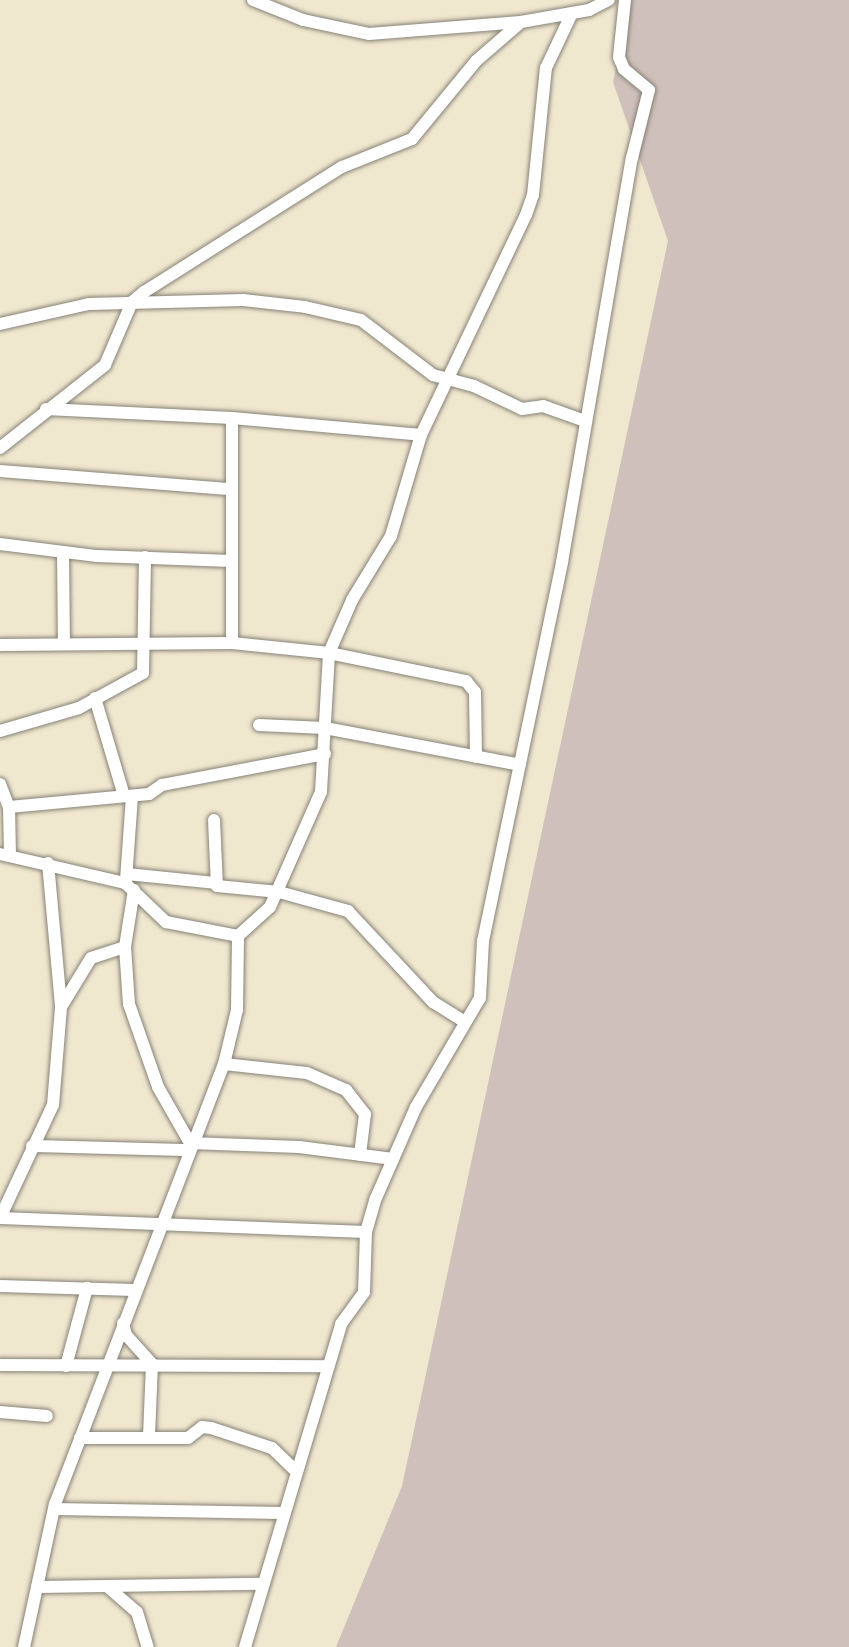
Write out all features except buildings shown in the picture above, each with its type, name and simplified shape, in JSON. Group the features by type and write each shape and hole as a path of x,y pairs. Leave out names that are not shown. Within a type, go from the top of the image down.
{"street":[{"path":"253,0 303,20 369,34 521,22 572,13 609,0"},
{"path":"245,1647 294,1469 341,1324 364,1292 366,1232 393,1159 480,998 483,941 520,765 649,90 624,69 619,57 625,0"},
{"path":"24,1647 54,1509 189,1146 224,1064 237,1010 238,936 279,892 321,792 329,653 352,600 391,536 421,435 533,195 546,68 572,13"},
{"path":"0,448 105,365 132,302 342,167 405,144 476,61 521,22"},
{"path":"0,324 74,306 132,302 243,300 342,314 383,333 433,375 449,378 522,409 543,406 585,421"},
{"path":"46,409 232,418 421,435"},
{"path":"232,418 232,643"},
{"path":"0,471 231,489"},
{"path":"0,544 63,552 231,561"},
{"path":"63,552 64,643"},
{"path":"0,731 62,715 143,673 145,557"},
{"path":"0,645 143,640 232,643 329,653 472,684 476,757"},
{"path":"95,698 128,796 129,882 125,947 129,1004 158,1087 189,1146"},
{"path":"259,725 325,728 520,765"},
{"path":"9,807 128,796 162,785 325,754"},
{"path":"0,784 9,807 5,855 129,882 215,883"},
{"path":"214,820 215,883 221,889 279,892 348,911 433,1002 465,1022"},
{"path":"48,863 61,1007 53,1105 0,1218 161,1220 366,1232"},
{"path":"129,882 166,922 238,936"},
{"path":"61,1007 91,958 125,947"},
{"path":"224,1064 307,1073 346,1090 365,1114 360,1155"},
{"path":"32,1146 299,1147 393,1159"},
{"path":"0,1286 134,1290"},
{"path":"66,1366 87,1288"},
{"path":"123,1321 126,1335 152,1364 149,1437"},
{"path":"0,1365 327,1366"},
{"path":"0,1412 47,1416"},
{"path":"80,1438 188,1438 202,1427 211,1428 272,1448 294,1469"},
{"path":"54,1509 283,1513"},
{"path":"37,1587 262,1584"},
{"path":"108,1587 137,1612 148,1647"}],"shaded area":[{"path":"631,0 849,0 849,1647 336,1647 402,1486 668,241 613,82"}]}
